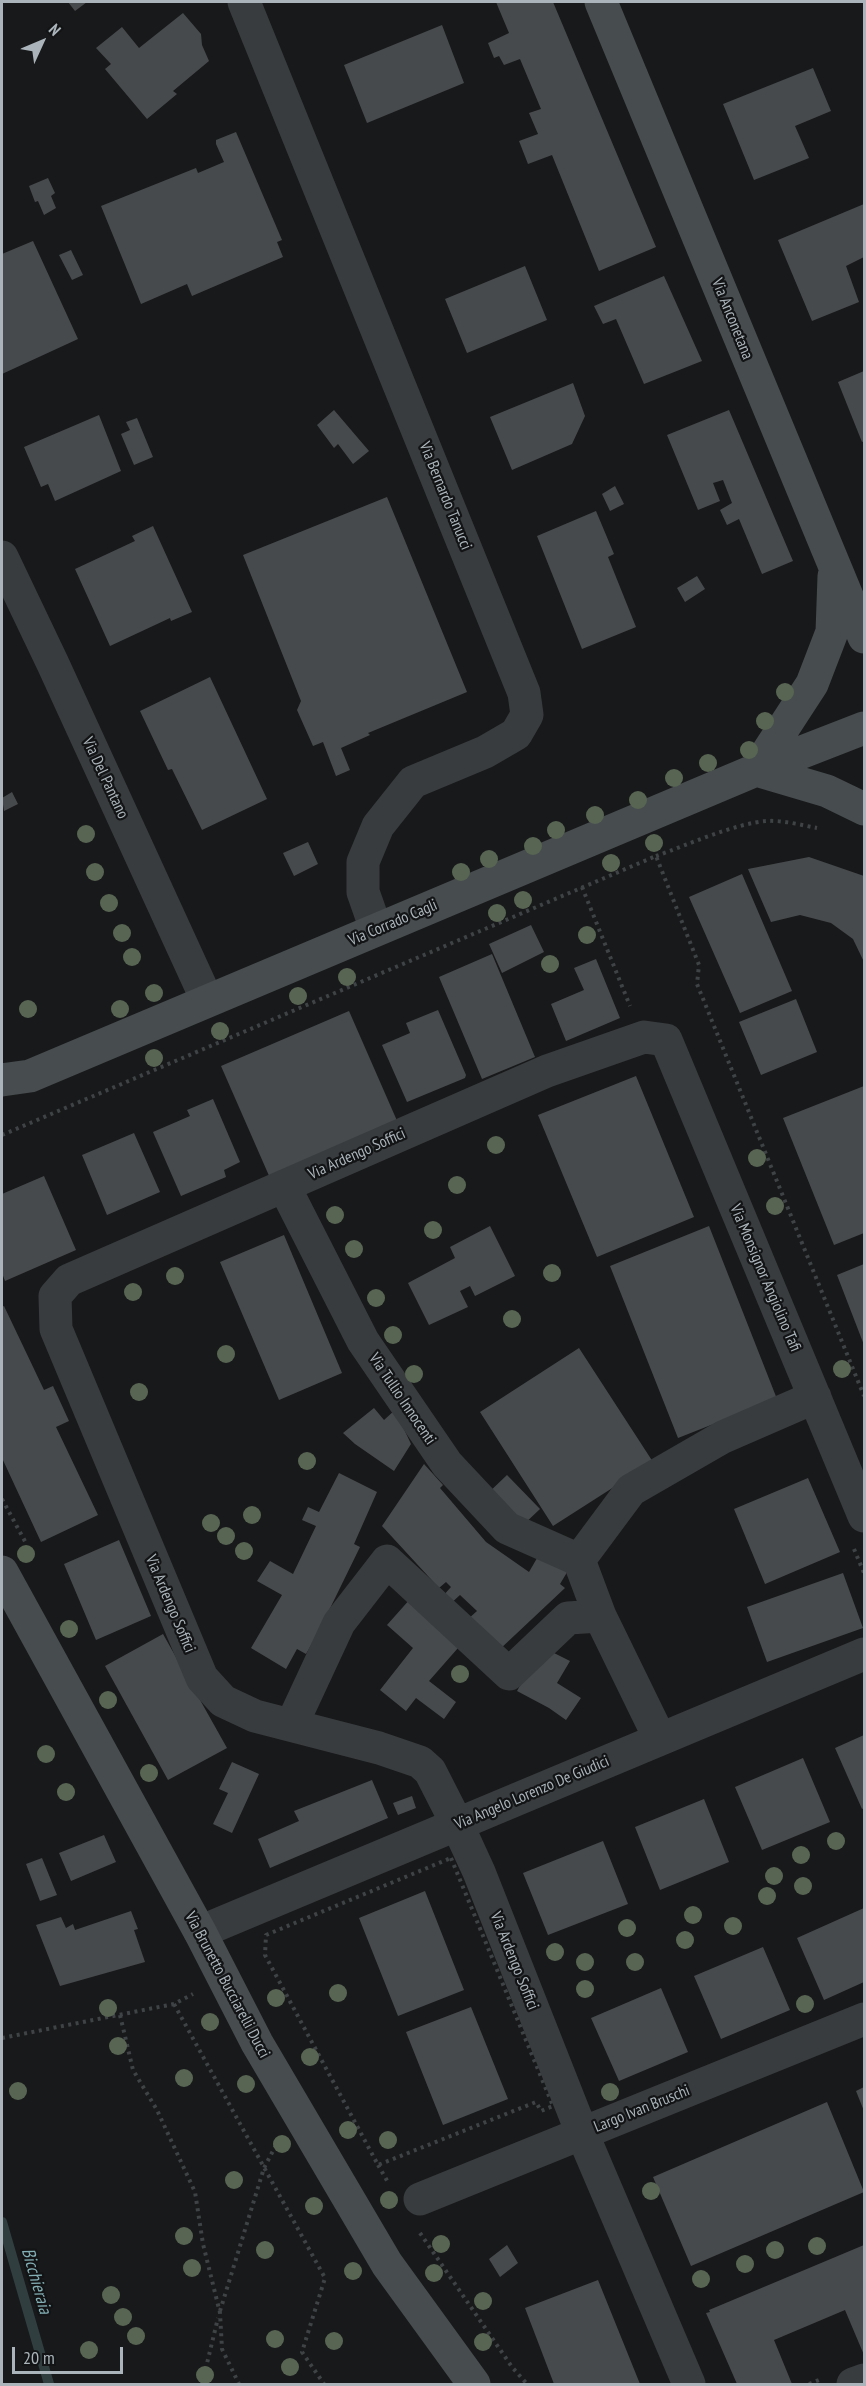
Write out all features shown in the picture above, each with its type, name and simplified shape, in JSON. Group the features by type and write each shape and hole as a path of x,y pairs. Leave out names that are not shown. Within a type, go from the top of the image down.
{"main road":[{"name":"Via Anconetana","path":"601,2 864,637"},
{"path":"835,568 832,632 812,684 756,770 827,791 864,809"},
{"name":"Via Corrado Cagli","path":"2,1100 16,1078 300,963 756,770 864,728"},
{"name":"Via Brunetto Bucciarelli Ducci","path":"2,1572 294,2107 387,2264 474,2385"}],"street":[{"name":"Via Bernardo Tanucci","path":"244,2 524,693 527,715 516,734 485,752 413,782 378,826 363,862 363,892 376,929"},
{"name":"Via Del Pantano","path":"2,557 207,1000"},
{"name":"Via Ardengo Soffici","path":"666,1040 644,1036 547,1071 69,1281 55,1296 54,1312 56,1329 202,1678 223,1701 255,1716 292,1724 420,1762 430,1771 479,1872 582,2133 689,2385"},
{"name":"Via Monsignor Angiolino Tafi","path":"666,1040 815,1397 858,1529"},
{"name":"Via Tullio Innocenti","path":"284,1186 363,1341 447,1464 507,1528 579,1560"},
{"path":"660,1739 600,1616 579,1560 631,1490 723,1437 815,1397"},
{"path":"292,1724 339,1623 387,1561 509,1674 568,1618 600,1616"},
{"name":"Via Angelo Lorenzo De Giudici","path":"200,1932 864,1654"},
{"name":"Largo Ivan Bruschi","path":"420,2199 864,2019"},
{"path":"853,2385 864,2380"}],"path":[{"path":"2,1136 656,856 731,830 766,821 798,824 828,831"},
{"path":"656,856 699,965 697,984 864,1396"},
{"path":"582,887 634,1017"},
{"path":"2,1499 30,1551"},
{"path":"858,1529 864,1573"},
{"path":"378,2165 536,2102 541,2111 553,2106 451,1858 266,1935 265,1955 378,2165 390,2184"},
{"path":"2,2038 174,2004 223,1979"},
{"path":"174,2004 325,2278 302,2352 324,2385"},
{"path":"120,2015 133,2070 157,2110 195,2192 203,2244 220,2313 222,2349 239,2385"},
{"path":"202,2385 220,2313 264,2168 294,2107"},
{"path":"419,2232 512,2367 527,2385"}],"building":[{"path":"68,2 87,2 75,11"},
{"path":"496,2 553,2 656,247 599,271 552,155 528,164 519,141 538,134 529,113 541,109 520,59 504,65 499,56 494,58 488,43 509,33"},
{"path":"183,13 201,34 202,45 209,61 173,91 177,94 147,119 105,69 111,64 96,48 122,27 139,48"},
{"path":"442,25 464,83 367,123 344,65"},
{"path":"813,68 831,111 795,126 809,158 754,180 723,104"},
{"path":"236,132 282,240 277,242 283,257 192,296 187,284 141,304 101,206 196,168 198,173 224,162 216,140"},
{"path":"48,178 55,193 51,196 56,208 44,215 38,201 35,202 29,186"},
{"path":"864,204 864,257 846,266 859,302 812,321 778,240"},
{"path":"33,241 78,339 2,374 2,254"},
{"path":"71,250 83,275 72,280 59,255"},
{"path":"525,266 547,320 467,353 445,299"},
{"path":"664,276 702,361 644,384 616,319 603,324 594,306"},
{"path":"864,371 864,441 862,442 838,382"},
{"path":"573,383 585,416 572,444 512,470 490,417"},
{"path":"334,410 369,451 353,464 338,444 334,448 317,425"},
{"path":"729,410 793,561 762,574 739,519 727,525 720,510 732,503 723,480 713,483 720,501 698,510 667,435"},
{"path":"99,415 121,471 55,501 48,484 41,487 24,447"},
{"path":"137,418 153,457 134,465 121,434 130,430 126,422"},
{"path":"615,486 624,504 610,511 602,494"},
{"path":"387,497 467,692 368,733 370,735 341,748 350,770 336,776 323,742 313,746 297,710 301,701 243,555"},
{"path":"596,511 614,554 608,557 636,627 582,649 537,536"},
{"path":"153,526 192,612 171,621 170,618 110,646 75,569 135,541 132,536"},
{"path":"697,576 705,589 685,602 677,588"},
{"path":"210,677 267,799 202,830 172,769 168,770 140,711"},
{"path":"12,792 18,804 4,811 2,798"},
{"path":"308,842 318,864 294,876 283,853"},
{"path":"809,857 864,876 864,962 853,939 831,923 800,915 771,922 748,869"},
{"path":"742,874 792,991 740,1013 689,897"},
{"path":"531,925 544,952 502,973 489,944"},
{"path":"492,954 535,1057 482,1079 439,977"},
{"path":"596,959 620,1018 566,1041 551,1004 584,990 574,968"},
{"path":"796,999 817,1052 761,1075 739,1022"},
{"path":"438,1010 466,1075 465,1078 407,1102 382,1045 410,1033 406,1023"},
{"path":"349,1011 398,1123 270,1178 221,1066"},
{"path":"636,1076 694,1217 597,1257 538,1115"},
{"path":"864,1086 864,1233 834,1245 783,1118"},
{"path":"213,1099 240,1162 224,1170 226,1177 181,1196 153,1132 190,1116 187,1110"},
{"path":"134,1133 160,1192 107,1215 82,1155"},
{"path":"44,1176 76,1250 5,1281 2,1273 2,1194"},
{"path":"490,1226 515,1276 475,1296 470,1286 460,1291 468,1307 429,1325 408,1283 455,1258 450,1247"},
{"path":"709,1226 777,1399 678,1438 610,1266"},
{"path":"284,1235 342,1373 279,1400 220,1262"},
{"path":"864,1264 864,1345 837,1275"},
{"path":"4,1306 44,1390 53,1386 69,1421 56,1427 98,1515 41,1542 2,1458 2,1307"},
{"path":"579,1348 653,1462 553,1526 480,1412"},
{"path":"374,1408 384,1420 395,1410 411,1444 394,1471 343,1433"},
{"path":"424,1464 443,1485 440,1488 486,1542 529,1572 540,1553 569,1569 560,1584 565,1588 499,1650 467,1620 477,1611 460,1595 449,1605 442,1597 451,1587 446,1582 439,1588 382,1526"},
{"path":"339,1473 377,1492 354,1544 360,1547 316,1637 306,1654 297,1649 286,1669 251,1648 282,1595 257,1581 270,1561 293,1574 316,1526 302,1520 308,1507 319,1512"},
{"path":"507,1475 540,1509 521,1527 485,1496"},
{"path":"808,1478 840,1552 765,1584 734,1509"},
{"path":"119,1540 151,1616 96,1640 64,1564"},
{"path":"843,1573 863,1628 767,1662 747,1607"},
{"path":"411,1598 458,1648 429,1681 456,1702 444,1719 416,1698 406,1711 380,1690 413,1648 387,1625"},
{"path":"163,1634 227,1748 168,1780 105,1666"},
{"path":"542,1647 570,1661 557,1683 581,1698 566,1720 517,1691"},
{"path":"864,1735 864,1808 862,1809 835,1748"},
{"path":"803,1758 830,1822 762,1850 735,1787"},
{"path":"232,1762 259,1774 232,1833 213,1824 228,1793 219,1789"},
{"path":"372,1780 388,1818 270,1868 258,1839 299,1821 294,1811"},
{"path":"412,1796 416,1808 398,1815 393,1803"},
{"path":"704,1799 729,1862 660,1890 635,1827"},
{"path":"104,1835 116,1862 71,1881 59,1853"},
{"path":"603,1841 628,1904 548,1935 523,1873"},
{"path":"42,1858 57,1895 40,1901 26,1864"},
{"path":"425,1891 464,1990 398,2016 359,1918"},
{"path":"864,1908 864,1982 824,2000 797,1938"},
{"path":"131,1911 138,1929 134,1930 145,1962 60,1986 36,1925 61,1917 66,1928 73,1924 75,1930"},
{"path":"763,1947 790,2010 721,2039 694,1976"},
{"path":"661,1988 688,2052 619,2081 591,2018"},
{"path":"471,2007 508,2099 443,2125 406,2032"},
{"path":"864,2087 864,2111 856,2091"},
{"path":"827,2102 864,2192 691,2266 653,2177"},
{"path":"507,2245 518,2263 500,2277 489,2259"},
{"path":"864,2245 864,2355 845,2310 774,2340 792,2384 737,2384 706,2313"},
{"path":"598,2280 640,2384 554,2384 525,2308"}],"waterway":[{"name":"Bicchieraia","path":"2,2222 49,2384"}]}
